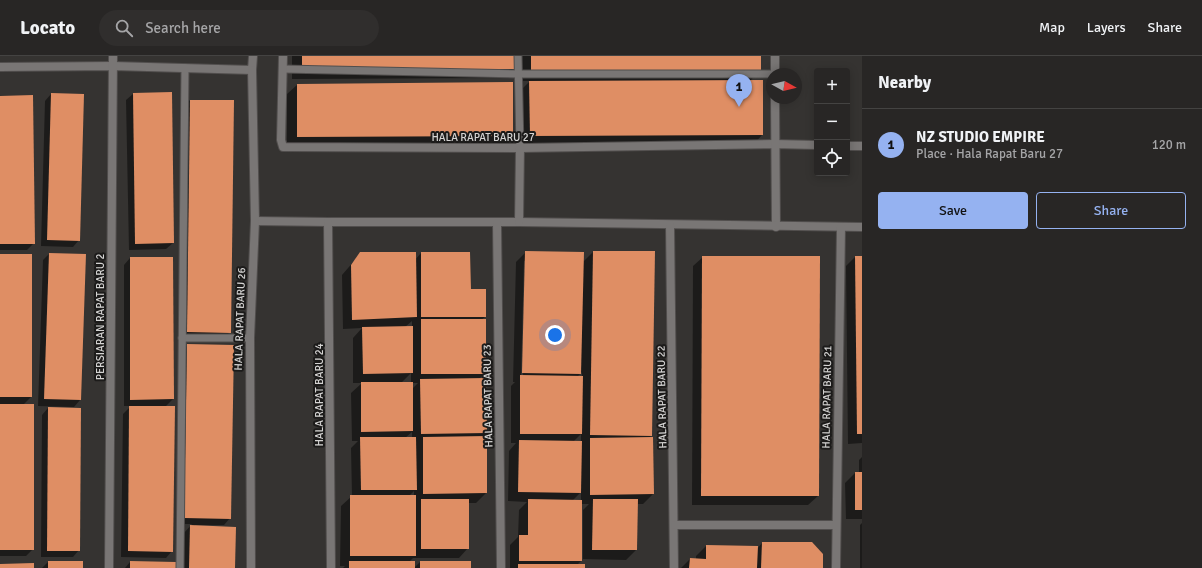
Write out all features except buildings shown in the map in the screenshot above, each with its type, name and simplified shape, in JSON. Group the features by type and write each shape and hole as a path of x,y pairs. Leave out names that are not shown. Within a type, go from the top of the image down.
{"street":[{"name":"PERSIARAN RAPAT BARU 2","path":"109,568 113,56"},
{"name":"HALA RAPAT BARU 26","path":"251,568 250,338 255,221 253,56"},
{"name":"HALA RAPAT BARU 27","path":"283,56 281,140 283,147 520,148 774,144 814,145"},
{"path":"775,56 775,68"},
{"path":"0,67 113,66 252,70"},
{"path":"775,104 774,144 776,227"},
{"path":"850,146 862,146"},
{"path":"519,222 520,148"},
{"path":"255,221 519,222 776,227 862,227"},
{"name":"HALA RAPAT BARU 24","path":"328,222 331,568"},
{"name":"HALA RAPAT BARU 23","path":"497,223 501,568"},
{"name":"HALA RAPAT BARU 22","path":"670,225 675,525 674,568"},
{"name":"HALA RAPAT BARU 21","path":"836,568 841,227"},
{"path":"675,525 836,525"}],"lane":[{"path":"518,56 520,148"},
{"path":"180,568 184,68"},
{"path":"283,69 518,74 766,74"},
{"path":"182,338 250,338"}],"place":[{"name":"NZ STUDIO EMPIRE","path":"739,107"}]}
